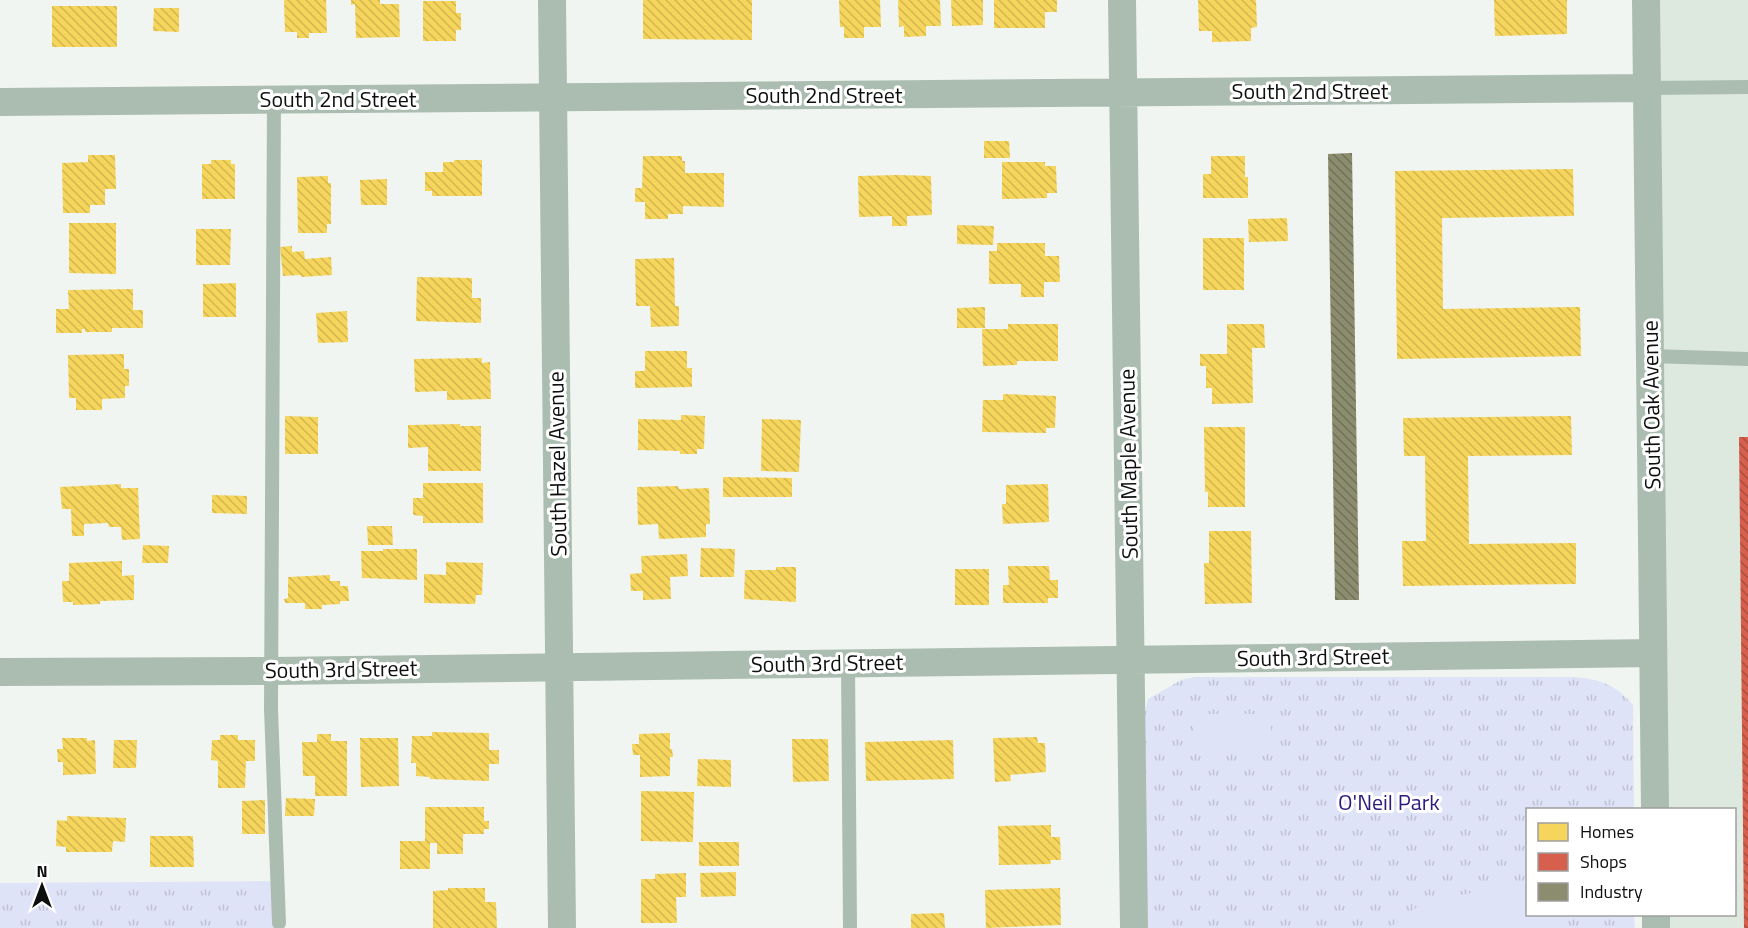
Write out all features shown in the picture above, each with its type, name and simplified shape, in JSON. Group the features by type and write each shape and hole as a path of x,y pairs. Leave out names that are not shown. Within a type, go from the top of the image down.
{"street":[{"name":"South Hazel Avenue","path":"552,0 562,928"},
{"name":"South Maple Avenue","path":"1122,0 1134,928"},
{"name":"South Oak Avenue","path":"1646,0 1655,808"},
{"name":"South 2nd Street","path":"0,102 1647,88"},
{"name":"South 3rd Street","path":"0,672 272,671 1653,653"}],"lane":[{"path":"1647,88 1748,87"},
{"path":"274,99 271,709 279,924"},
{"path":"1650,356 1748,359"},
{"path":"848,662 850,928"}],"shaded area":[{"path":"1646,0 1748,0 1748,928 1656,928 1656,916 1736,916 1736,808 1655,808"}],"green space":[{"name":"O'Neil Park","path":"1194,677 1575,677 1607,684 1621,692 1633,705 1634,808 1526,808 1526,916 1634,916 1635,928 1147,928 1144,716 1148,699 1181,680"},
{"path":"1193,714 1271,714 1271,753 1193,754"},
{"path":"277,881 279,928 0,928 0,883"},
{"path":"1526,888 1526,916 1559,916 1559,928 1389,928 1421,904 1484,890"}],"building: Homes":[{"path":"284,0 326,0 327,33 309,33 309,38 297,38 297,32 285,32"},
{"path":"351,0 380,0 380,4 399,4 400,37 356,38 355,4 351,5"},
{"path":"643,0 752,0 752,40 643,39"},
{"path":"839,0 880,0 881,27 864,27 864,38 844,38 844,27 840,27"},
{"path":"898,0 940,0 941,26 926,26 926,36 904,37 904,26 899,27"},
{"path":"951,0 983,0 983,25 952,26"},
{"path":"994,0 1057,0 1057,12 1045,12 1045,28 994,28"},
{"path":"1198,0 1256,0 1257,27 1251,28 1251,41 1212,42 1212,31 1199,31"},
{"path":"1494,0 1567,0 1567,34 1495,36"},
{"path":"423,1 456,1 456,13 461,13 461,30 456,30 456,41 423,41"},
{"path":"52,6 117,6 117,47 52,47"},
{"path":"154,8 179,8 179,32 153,31"},
{"path":"984,141 1009,141 1010,158 984,158"},
{"path":"88,155 115,155 116,189 105,189 105,205 90,205 90,213 63,213 62,163 88,162"},
{"path":"643,156 682,156 682,161 685,161 685,173 724,173 724,207 683,206 683,214 668,214 668,219 645,219 645,202 635,202 635,188 642,188"},
{"path":"1211,156 1245,156 1248,198 1203,198 1203,174 1211,174"},
{"path":"211,160 231,160 231,164 235,164 235,199 202,199 202,164 211,164"},
{"path":"454,160 482,160 482,196 432,196 432,191 425,191 425,172 443,172 443,162 454,162"},
{"path":"1002,162 1045,162 1045,166 1056,166 1057,193 1047,193 1047,198 1002,199"},
{"path":"1573,169 1574,216 1442,218 1443,309 1580,307 1581,356 1397,359 1395,171"},
{"path":"328,176 328,183 331,183 331,224 327,224 327,233 298,233 297,177"},
{"path":"858,176 931,176 932,215 907,216 907,226 892,226 892,216 859,217"},
{"path":"387,179 387,205 361,205 360,180"},
{"path":"1287,218 1288,241 1249,242 1248,219"},
{"path":"69,223 116,223 116,274 69,273"},
{"path":"957,225 994,226 993,245 957,244"},
{"path":"196,229 231,229 230,265 196,265"},
{"path":"1203,238 1244,238 1244,290 1203,290"},
{"path":"997,243 1045,243 1045,256 1059,256 1060,282 1044,282 1044,297 1021,297 1021,284 989,284 989,251 997,251"},
{"path":"292,246 292,252 304,251 305,259 331,257 332,275 283,276 280,247"},
{"path":"674,258 675,306 679,306 679,326 651,327 650,306 636,306 635,259"},
{"path":"417,277 472,278 472,298 481,298 481,323 416,321"},
{"path":"236,283 236,317 203,317 203,284"},
{"path":"133,289 133,310 143,310 143,328 112,328 112,332 85,332 85,329 82,329 82,333 56,333 56,309 69,309 68,290"},
{"path":"985,307 985,328 957,328 957,308"},
{"path":"347,311 348,342 318,343 316,313"},
{"path":"1008,324 1058,324 1058,361 1017,361 1017,365 983,366 982,329 1008,329"},
{"path":"1227,324 1264,324 1265,348 1252,348 1253,403 1212,404 1212,388 1206,388 1206,366 1200,366 1200,354 1227,354"},
{"path":"645,351 687,351 687,368 692,368 692,387 635,388 635,371 645,371"},
{"path":"124,354 124,369 129,369 129,386 125,386 125,398 102,399 102,410 76,410 76,398 69,398 68,355"},
{"path":"482,358 482,363 490,362 491,399 447,400 447,391 415,392 414,359"},
{"path":"1003,394 1056,396 1055,428 1046,428 1046,433 982,432 983,400 1003,400"},
{"path":"681,415 705,416 704,449 697,449 697,454 680,454 680,451 638,450 638,419 681,420"},
{"path":"285,416 318,417 318,454 285,454"},
{"path":"1571,416 1572,455 1468,456 1469,544 1576,543 1576,584 1403,586 1402,541 1426,541 1425,456 1404,456 1403,418"},
{"path":"762,419 801,420 799,472 761,471"},
{"path":"460,424 460,426 481,426 481,471 428,471 428,447 408,448 408,425"},
{"path":"1204,427 1245,427 1245,507 1208,507 1208,492 1205,492"},
{"path":"723,477 792,478 792,497 723,497"},
{"path":"423,483 483,483 483,523 423,523 423,516 413,515 413,498 423,498"},
{"path":"121,484 121,488 138,488 140,539 122,540 121,527 109,527 108,523 84,524 84,536 72,536 71,509 62,509 60,487"},
{"path":"1048,484 1049,522 1003,524 1002,504 1006,504 1006,485"},
{"path":"678,486 679,489 709,488 710,524 706,524 706,537 659,539 658,524 638,525 637,487"},
{"path":"212,495 247,496 247,514 212,513"},
{"path":"367,526 392,526 393,545 368,545"},
{"path":"1209,531 1251,531 1252,603 1205,604 1204,563 1209,563"},
{"path":"143,545 169,546 168,563 142,563"},
{"path":"701,548 735,549 734,577 700,577"},
{"path":"383,549 417,549 417,580 362,578 361,551 383,551"},
{"path":"687,554 688,576 670,577 671,599 643,600 643,591 631,591 630,574 642,573 641,556"},
{"path":"122,561 122,576 134,575 134,600 73,605 73,602 63,602 62,581 69,581 69,563"},
{"path":"446,562 483,563 482,595 476,595 475,604 424,603 424,574 446,575"},
{"path":"1008,566 1049,566 1050,580 1058,580 1058,598 1048,598 1048,603 1003,603 1003,585 1009,585"},
{"path":"776,567 796,567 796,602 744,599 745,570 776,570"},
{"path":"955,569 989,569 989,605 955,605"},
{"path":"330,575 330,581 340,581 340,586 348,586 349,601 322,605 322,609 305,609 305,603 285,603 284,599 288,598 288,577"},
{"path":"432,732 489,733 489,750 499,750 499,764 489,764 489,781 430,779 430,777 416,776 416,763 411,763 412,736 432,736"},
{"path":"670,733 670,749 672,749 673,757 670,757 670,776 640,777 640,755 633,755 632,744 639,744 639,734"},
{"path":"317,734 331,734 331,741 347,741 347,796 315,796 315,776 303,776 302,742 317,742"},
{"path":"220,735 238,735 238,740 255,740 255,761 246,761 245,788 218,788 218,761 211,760 212,740 220,740"},
{"path":"1037,737 1038,743 1045,743 1046,772 1010,775 1011,781 995,782 993,738"},
{"path":"62,738 95,740 96,774 63,775 63,762 58,762 57,749 63,749"},
{"path":"360,738 398,738 399,786 361,787"},
{"path":"792,739 828,739 829,781 793,782"},
{"path":"114,740 137,740 136,768 113,768"},
{"path":"953,740 954,779 866,781 865,742"},
{"path":"698,759 731,760 731,787 697,786"},
{"path":"641,791 694,792 693,842 641,841"},
{"path":"286,798 315,799 314,816 285,816"},
{"path":"265,800 265,834 242,834 242,801"},
{"path":"425,807 484,807 484,821 489,821 489,829 484,829 484,834 463,834 463,854 437,854 437,843 430,843 430,869 400,869 400,841 425,841"},
{"path":"67,816 126,818 125,842 113,841 112,852 66,852 66,847 56,846 57,820 67,821"},
{"path":"1051,825 1051,837 1060,837 1061,860 1050,860 1051,864 999,865 998,826"},
{"path":"150,836 193,836 194,867 150,867"},
{"path":"699,842 739,842 739,866 699,866"},
{"path":"736,872 736,896 701,897 700,873"},
{"path":"686,873 686,897 676,897 677,923 641,923 641,879 655,879 655,874"},
{"path":"448,888 485,888 485,902 496,902 497,928 433,928 433,891 448,890"},
{"path":"1060,888 1061,925 986,928 985,890"},
{"path":"944,913 945,928 911,928 911,914"}],"building: Shops":[{"path":"1739,437 1748,437 1748,928 1744,928"}],"building: Industry":[{"path":"1352,153 1359,600 1335,600 1328,154"}]}
